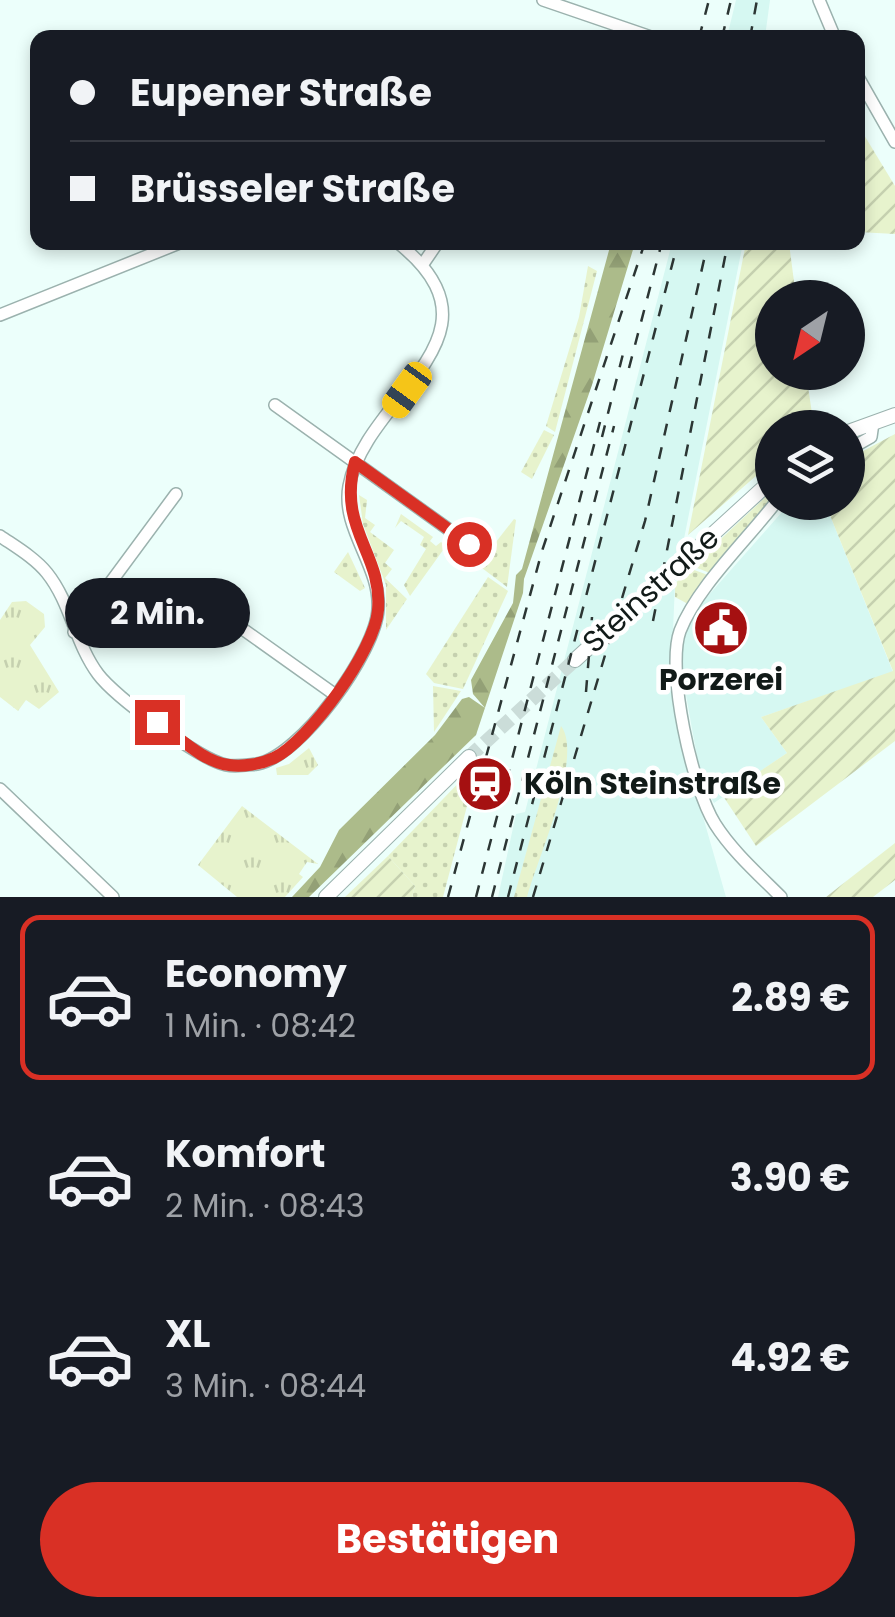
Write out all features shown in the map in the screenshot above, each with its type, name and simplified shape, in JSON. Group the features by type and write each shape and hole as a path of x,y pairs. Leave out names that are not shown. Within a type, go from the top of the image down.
{"main road":[{"path":"865,426 895,415"},
{"name":"Steinstraße","path":"575,660 755,496"},
{"path":"326,897 469,757"}],"street":[{"path":"543,0 631,30"},
{"path":"819,0 832,30"},
{"path":"865,89 895,142"},
{"path":"0,315 162,250"},
{"path":"0,536 50,577 74,632 103,681 224,765 260,763 284,752 300,740 334,694 366,645 378,609 370,566 349,510 348,488 355,462 438,338 443,318 436,282 406,250"},
{"path":"423,264 433,250"},
{"path":"276,405 469,544"},
{"path":"865,440 870,437 872,423"},
{"path":"74,632 176,494"},
{"path":"762,520 700,597 682,627 675,655 694,769 713,821 782,897"},
{"path":"237,626 334,694"},
{"path":"0,789 113,897"}],"shaded area":[{"path":"736,0 770,0 766,30 729,30"},
{"path":"670,250 742,250 675,584 672,654 683,747 726,897 498,897 516,814 525,812"},
{"path":"775,520 832,520 893,672 761,717 787,753 714,803 701,779 679,656 684,632 699,606"}],"green space":[{"path":"865,137 895,186 895,234 865,232"},
{"path":"609,250 633,250 592,385 524,579 523,593 485,708 473,694 471,680 513,603 516,575 522,569"},
{"path":"745,250 790,250 794,280 755,280 755,390 809,390 811,410 755,410 755,477 688,535"},
{"path":"588,266 597,271 555,432 546,426 579,317"},
{"path":"544,430 554,435 532,479 521,472"},
{"path":"895,434 895,741 756,846 723,796 787,753 761,717 893,671 832,520 865,520 865,450"},
{"path":"359,495 367,500 365,518 375,525 370,532 394,550 385,563 392,569 385,578 407,599 386,630 386,585 363,524"},
{"path":"755,507 758,520 715,575 692,566"},
{"path":"401,514 433,537 430,541 436,546 441,542 446,546 410,596 404,585 426,549 420,545 424,537 401,521 395,528"},
{"path":"516,520 507,587 478,565"},
{"path":"348,552 365,588 360,591 334,572"},
{"path":"689,568 713,577 688,604 675,597 675,584"},
{"path":"488,577 508,591 463,689 434,683 426,674"},
{"path":"26,601 44,614 45,627 30,645 59,692 39,709 26,700 18,711 0,697 0,620 12,602"},
{"path":"433,686 461,691 434,732"},
{"path":"469,697 485,708 476,735 309,897 292,897 320,867 339,830 435,735 462,699"},
{"path":"561,726 567,740 563,784 527,897 514,897"},
{"path":"309,748 318,765 308,775 277,775 276,768 289,764"},
{"path":"471,770 467,789 471,791 443,897 412,897 415,886 388,856"},
{"path":"242,806 318,864 307,862 299,874 303,877 285,897 237,897 198,865"},
{"path":"895,843 895,880 873,897 826,897"},
{"path":"388,856 415,886 412,897 345,897"}],"tunnel":[{"path":"469,757 575,660"}],"railway":[{"path":"701,30 709,0"},
{"path":"724,30 731,0"},
{"path":"751,30 757,0"},
{"path":"448,897 542,551 642,250"},
{"path":"629,368 660,250"},
{"path":"508,897 676,250"},
{"path":"533,897 645,521 706,250"},
{"path":"653,621 726,250"},
{"path":"602,437 624,350"},
{"path":"476,897 600,422"},
{"path":"492,897 614,426"},
{"path":"586,692 592,617"}],"place":[{"name":"Porzerei","path":"721,628"},
{"name":"Köln Steinstraße","path":"485,784"}],"route":[{"path":"157,722 224,765 272,760 300,740 354,668 374,628 378,609 370,566 349,510 348,488 355,462 469,544"}]}
